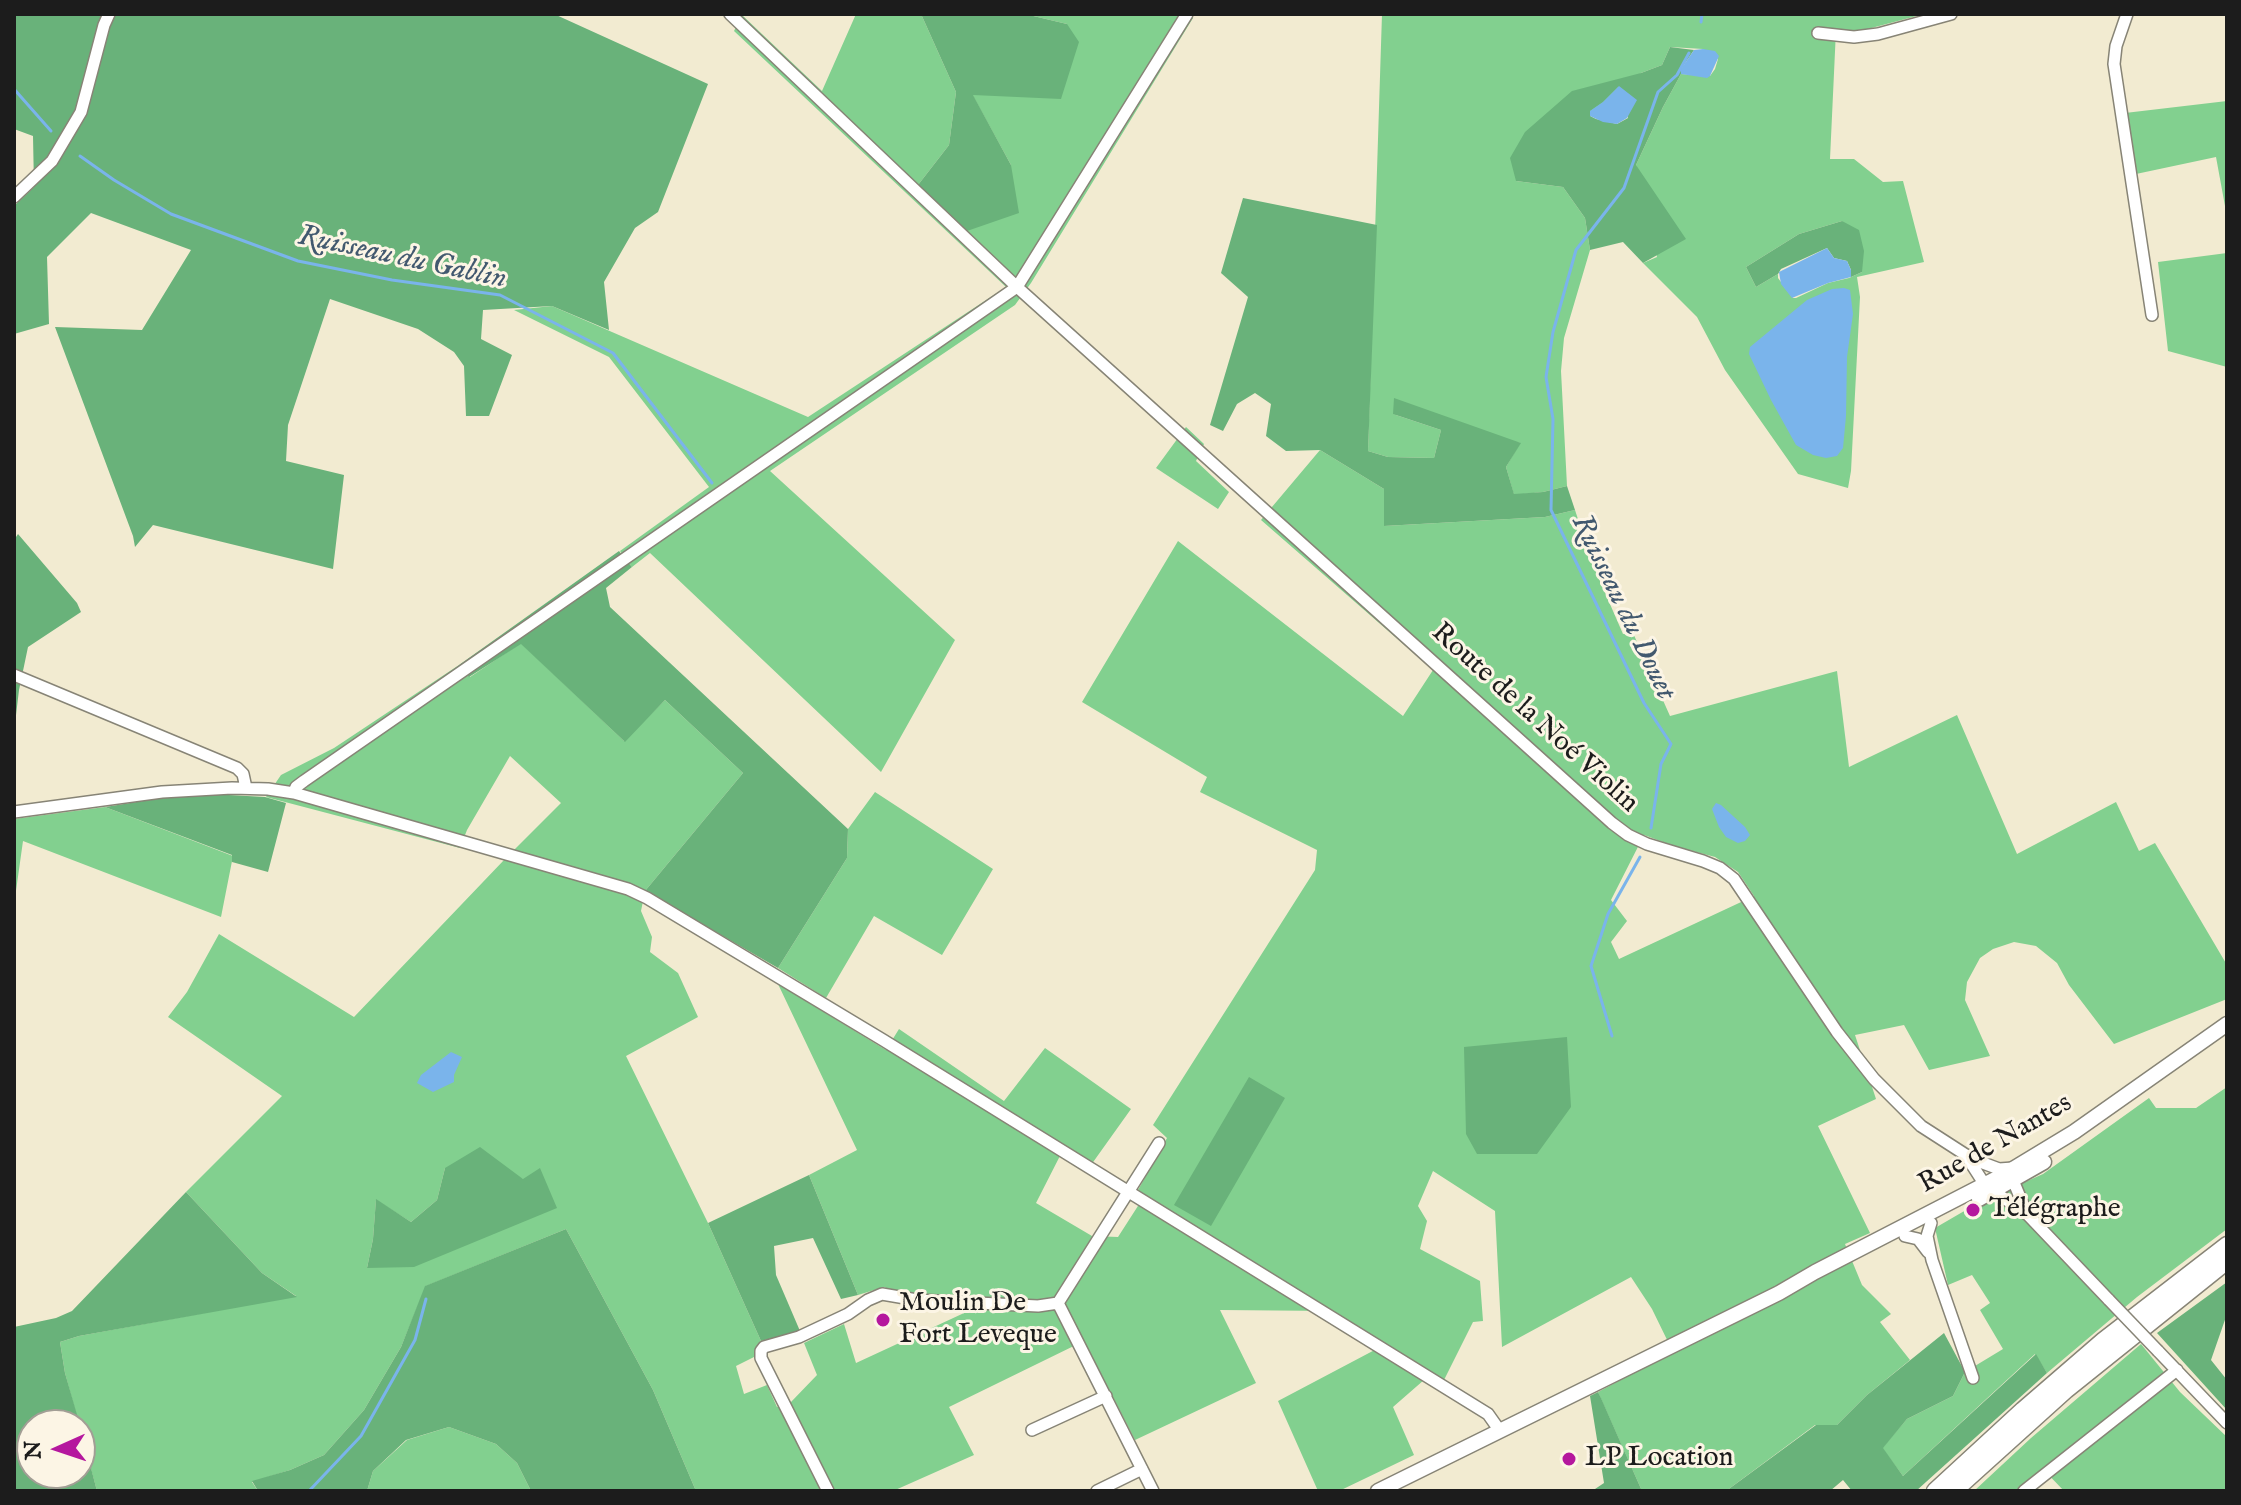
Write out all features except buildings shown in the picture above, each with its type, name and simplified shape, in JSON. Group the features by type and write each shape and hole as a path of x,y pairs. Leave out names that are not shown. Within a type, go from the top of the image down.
{"highway":[{"path":"1935,1491 2088,1354 2227,1245"},
{"path":"1954,1491 2076,1382 2227,1261"}],"main road":[{"name":"Rue de Nantes","path":"1378,1491 1779,1293 1920,1230 1968,1197 2002,1181 2227,1024"},
{"path":"1920,1230 2111,1115 2187,1053"},
{"name":"Rue de Nantes","path":"1920,1230 1968,1197"}],"street":[{"path":"14,197 52,161 81,112 109,14"},
{"name":"Route de la Noé Violin","path":"730,14 1017,287 1612,823 1647,844 1703,861 1720,868 1734,879 1837,1032 1874,1079 1921,1126 1979,1166 1999,1169 2002,1181"},
{"path":"294,793 304,781 1017,287 1187,14"},
{"path":"1818,33 1854,37 1878,34 1951,14"},
{"path":"2127,14 2116,46 2114,64 2152,315"},
{"path":"14,675 237,768 243,774 246,788"},
{"path":"14,812 162,792 246,788 294,793 628,889 870,1032 1488,1414 1500,1431"},
{"path":"828,1491 761,1358 764,1347 799,1337 882,1294 917,1300 1038,1306 1058,1303 1159,1143"},
{"path":"2017,1202 1968,1197 1979,1166 2002,1181 2028,1215 2227,1423"},
{"path":"2002,1181 2017,1202"},
{"path":"1920,1230 1973,1378"},
{"path":"1058,1303 1153,1491"},
{"path":"2024,1491 2177,1370"},
{"path":"1032,1430 1106,1396"},
{"path":"1097,1491 1142,1469"}],"green space":[{"path":"14,14 554,14 708,84 658,212 635,228 604,282 609,330 552,306 483,310 481,339 512,355 489,416 466,416 464,366 454,352 418,329 330,299 288,425 286,461 344,475 333,569 153,525 135,547 55,327 142,330 191,250 91,213 47,257 49,324 14,334 14,206 34,187 33,136 14,129"},
{"path":"856,14 921,14 956,92 949,145 918,185 1011,165 972,94 1067,24 1025,14 1182,14 1193,18 1015,305 770,471 955,640 881,772 650,553 632,567 620,551 709,487 609,357 514,310 552,306 808,417 1006,287 734,31 742,15 822,91"},
{"path":"921,14 1025,14 1067,24 1079,42 1061,99 973,95 1011,165 1019,213 967,231 918,185 949,145 956,92"},
{"path":"1382,14 1924,14 1864,30 1836,30 1830,159 1854,159 1883,182 1903,181 1924,262 1857,277 1860,297 1848,488 1798,474 1725,370 1697,317 1643,263 1657,257 1636,165 1681,74 1710,76 1715,69 1718,59 1703,49 1670,47 1662,65 1641,73 1516,181 1563,187 1585,218 1590,250 1564,338 1561,371 1567,486 1514,495 1506,467 1520,443 1393,414 1441,430 1434,458 1388,457 1368,451","holes":["1842,221 1862,272 1793,298 1778,274 1756,287 1746,267 1799,234"]},
{"path":"1670,47 1694,50 1681,69 1636,165 1686,239 1643,263 1623,242 1590,250 1585,218 1563,187 1516,181 1510,158 1525,132 1572,91 1662,65","holes":["1618,87 1628,118 1617,124 1596,119 1590,116 1590,111"]},
{"path":"2227,101 2227,206 2216,157 2136,174 2125,113"},
{"path":"1243,198 1377,225 1368,451 1388,457 1434,458 1441,430 1393,414 1394,398 1521,443 1506,467 1514,494 1567,486 1575,510 1545,517 1384,526 1384,489 1320,450 1286,451 1266,436 1271,404 1255,393 1237,404 1223,431 1210,425 1248,297 1221,273"},
{"path":"1842,221 1859,230 1864,251 1862,272 1851,277 1847,261 1834,258 1827,248 1781,269 1756,287 1746,267 1799,234"},
{"path":"2227,253 2227,367 2168,351 2158,262"},
{"path":"1186,427 1204,444 1196,461 1229,492 1218,509 1156,468"},
{"path":"1320,450 1384,489 1384,526 1545,517 1575,510 1593,565 1623,634 1633,633 1670,716 1837,671 1849,767 1957,715 2017,854 2116,802 2139,851 2155,843 2227,965 2227,999 2114,1044 2069,985 2057,963 2036,946 2014,942 1993,949 1980,958 1967,982 1965,1000 1990,1056 1929,1070 1904,1025 1855,1035 1876,1099 1818,1126 1870,1233 1845,1244 1862,1285 1891,1314 1880,1322 1910,1360 1867,1395 1837,1425 1815,1425 1726,1491 1642,1491 1598,1392 1673,1352 1652,1309 1631,1277 1502,1347 1495,1211 1433,1171 1418,1206 1427,1221 1420,1249 1480,1281 1483,1321 1473,1322 1444,1380 1432,1373 1393,1407 1414,1455 1339,1491 1318,1491 1278,1401 1386,1344 1332,1311 1220,1310 1256,1383 1135,1440 1084,1341 949,1407 974,1455 893,1491 696,1491 653,1390 566,1229 426,1286 401,1347 364,1410 324,1455 252,1482 258,1491 97,1491 96,1409 75,1409 60,1342 296,1296 262,1273 186,1192 282,1096 168,1017 187,992 219,934 354,1017 561,803 510,756 467,830 460,848 266,797 281,775 334,748 459,665 470,677 521,643 624,741 665,700 743,773 645,891 641,911 652,937 650,952 678,973 698,1017 626,1056 708,1223 761,1341 754,1357 736,1366 744,1394 767,1385 777,1407 791,1402 817,1375 804,1343 844,1324 856,1363 977,1307 974,1297 898,1293 884,1287 858,1295 809,1175 857,1150 778,984 886,1050 899,1029 1004,1101 1045,1048 1131,1109 1091,1165 1064,1148 1036,1203 1092,1236 1118,1237 1145,1195 1138,1190 1167,1138 1153,1125 1315,870 1317,850 1200,792 1207,777 1082,702 1178,541 1403,716 1433,670 1261,520","holes":["1644,835 1715,857 1738,872 1754,896 1619,959 1611,942 1627,921 1611,900","445,1168 523,1179 367,1268 376,1200 411,1222 437,1200"]},
{"path":"18,534 77,603 81,612 28,647 14,732 14,540"},
{"path":"619,551 632,567 606,588 610,607 848,829 847,858 778,968 645,891 743,773 665,700 625,742 521,644 469,677 459,665"},
{"path":"875,792 993,869 942,955 874,916 826,998 778,968 847,858 848,829"},
{"path":"193,793 265,797 286,803 268,872 232,862 232,855 105,807"},
{"path":"105,807 233,856 221,917 23,841 14,905 14,819"},
{"path":"1567,1037 1571,1107 1537,1154 1477,1154 1466,1134 1464,1047"},
{"path":"1249,1077 1285,1098 1211,1226 1174,1205"},
{"path":"2227,1087 2227,1229 2137,1297 2047,1373 2035,1354 1903,1476 1882,1448 1907,1419 1953,1396 1965,1372 2003,1349 1980,1310 1990,1303 1972,1275 1948,1285 1935,1228 1978,1203 2043,1174 2149,1098 2156,1108 2196,1108"},
{"path":"480,1147 523,1179 540,1168 557,1208 414,1267 367,1268 376,1199 411,1222 437,1200 445,1168"},
{"path":"809,1175 858,1295 841,1299 813,1238 774,1246 776,1275 800,1331 761,1341 708,1223"},
{"path":"186,1192 262,1273 297,1297 60,1342 75,1409 16,1409 16,1489 96,1487 97,1491 14,1491 14,1327 56,1318 72,1311"},
{"path":"566,1229 653,1390 696,1491 531,1491 517,1463 496,1444 449,1427 406,1440 373,1471 367,1491 258,1491 252,1481 290,1470 324,1455 364,1410 401,1347 425,1286"},
{"path":"2227,1282 2227,1314 2211,1360 2227,1380 2227,1410 2157,1333"},
{"path":"1944,1333 1965,1372 1953,1396 1907,1419 1883,1448 1903,1476 2036,1354 2047,1373 1916,1491 1852,1491 1843,1480 1830,1491 1726,1491 1816,1425 1837,1425 1867,1395"},
{"path":"2141,1344 2180,1392 2227,1437 2227,1491 2064,1491 2043,1469 2019,1491 1974,1491 2031,1438"},
{"path":"1598,1392 1642,1491 1592,1491 1604,1483 1590,1396"},
{"path":"449,1427 496,1444 517,1463 531,1491 367,1491 373,1471 407,1440"}],"water":[{"path":"1694,50 1715,51 1719,56 1710,76 1681,74"},
{"path":"1619,86 1637,100 1627,118 1617,124 1590,116 1590,111"},
{"path":"1827,248 1834,258 1847,261 1851,277 1792,298 1781,284 1779,272"},
{"path":"1832,289 1850,290 1853,314 1847,357 1843,448 1837,456 1826,458 1813,455 1796,445 1749,354 1750,347 1807,300"},
{"path":"1716,803 1745,827 1750,835 1745,841 1738,843 1726,837 1712,809"},
{"path":"451,1052 462,1057 454,1082 433,1092 417,1083 421,1075"}],"waterway":[{"name":"Ruisseau du Douet","path":"1701,22 1702,14"},
{"name":"Ruisseau du Douet","path":"1651,828 1661,764 1671,744 1644,703 1551,510 1553,419 1546,377 1553,332 1576,250 1624,188 1658,92 1677,75 1689,53"},
{"name":"Ruisseau du Gablin","path":"14,89 51,131"},
{"name":"Ruisseau du Gablin","path":"80,156 171,214 298,261 392,280 500,295 613,353 712,483"},
{"name":"Ruisseau du Douet","path":"1612,1036 1591,966 1608,914 1640,857"},
{"path":"309,1491 361,1436 415,1340 426,1299"}],"place":[{"name":"Télégraphe","path":"1973,1210"},
{"name":"Moulin De Fort Leveque","path":"883,1320"},
{"name":"LP Location","path":"1569,1459"}]}
